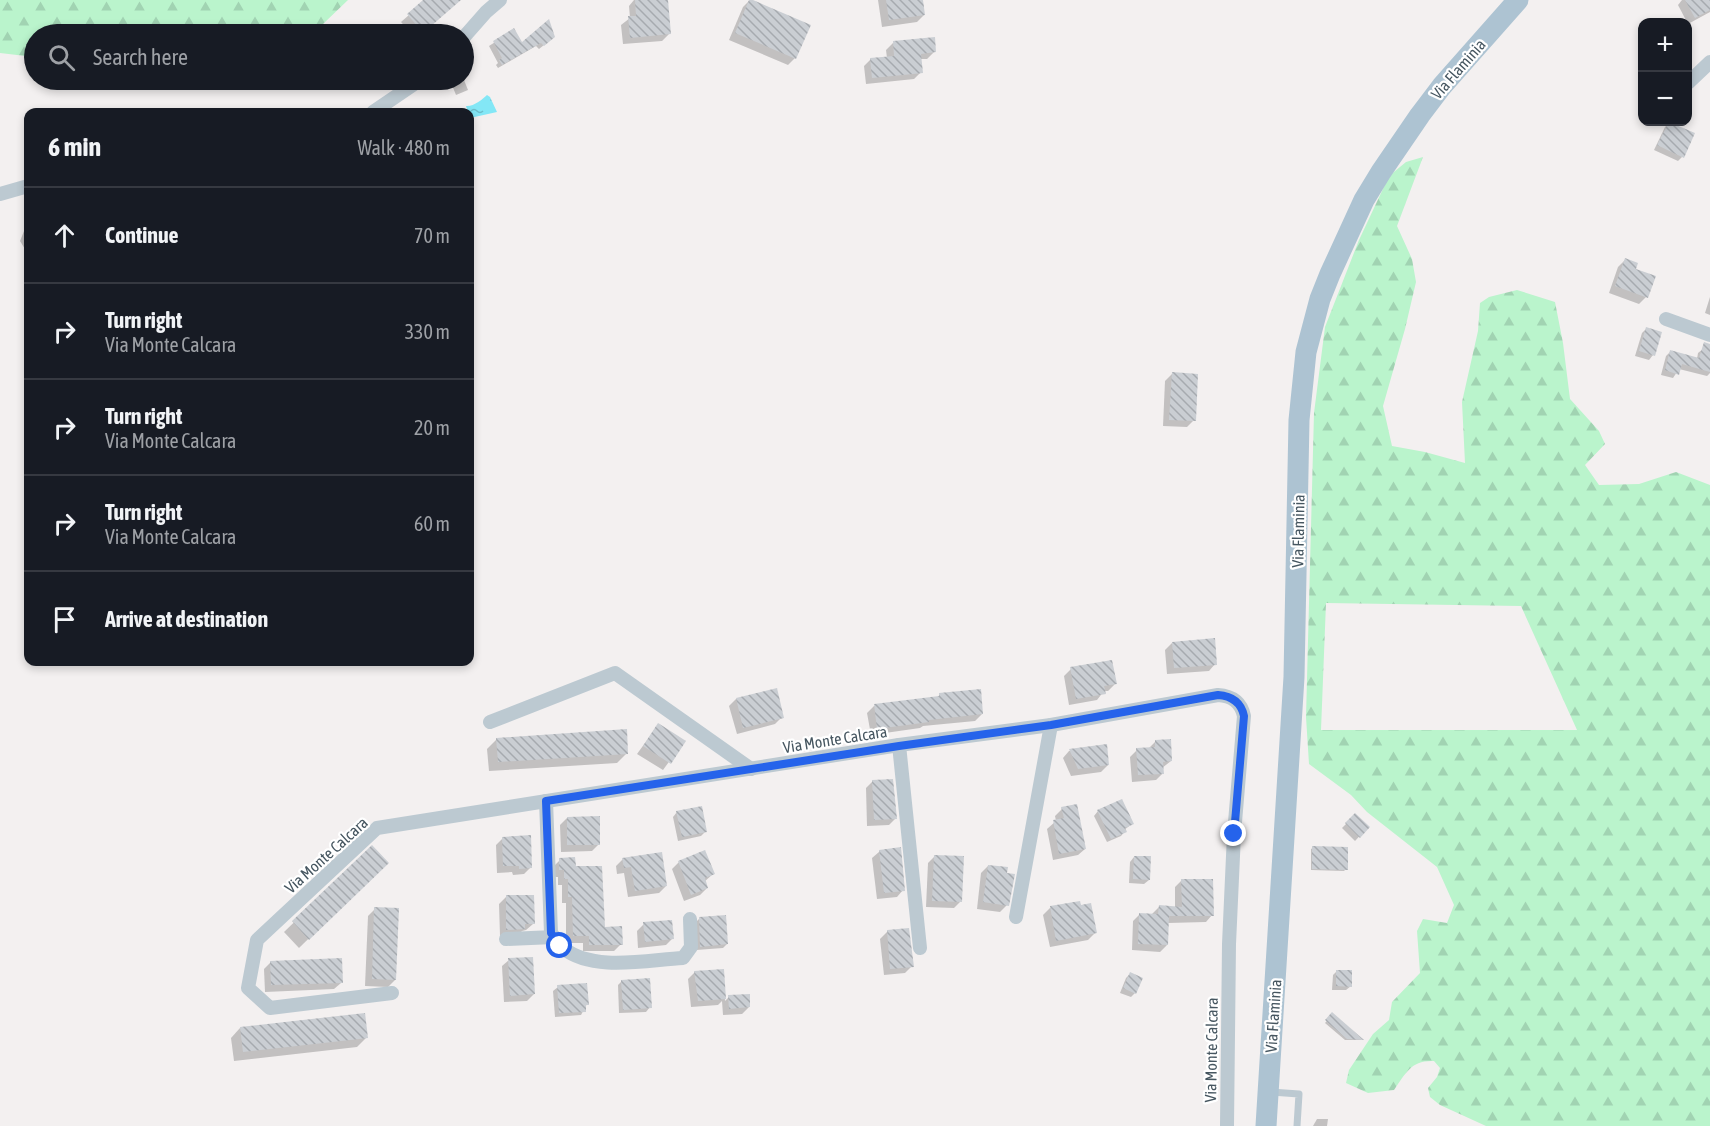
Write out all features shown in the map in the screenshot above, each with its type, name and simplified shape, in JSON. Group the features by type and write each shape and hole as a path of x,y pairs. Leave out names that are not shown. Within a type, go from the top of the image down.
{"main road":[{"name":"Via Flaminia","path":"1266,1126 1294,677 1299,420 1306,352 1320,299 1330,274 1355,219 1381,172 1442,86 1518,0"}],"street":[{"path":"474,26 500,0"},
{"path":"1692,79 1710,62"},
{"path":"379,108 405,90"},
{"path":"0,194 24,187"},
{"path":"1666,319 1710,335"},
{"path":"490,722 615,673 751,769"},
{"name":"Via Monte Calcara","path":"392,993 270,1008 248,988 257,940 377,828 899,746 1051,725 1218,695 1232,698 1238,703 1244,716 1234,834 1229,944 1227,1126"},
{"path":"1016,917 1051,725"},
{"path":"899,746 920,948"},
{"path":"546,801 551,933 560,946 572,954 598,963 683,957 691,947 690,919"},
{"path":"506,939 554,937"}],"lane":[{"path":"1268,1092 1299,1094 1297,1126"}],"green space":[{"path":"0,0 348,0 323,24 24,24 24,56 0,53"},
{"path":"1423,157 1397,226 1412,259 1416,282 1383,406 1392,446 1465,463 1462,402 1478,331 1480,303 1489,297 1517,290 1555,302 1570,399 1599,431 1605,444 1585,465 1599,485 1639,484 1676,472 1710,485 1710,1126 1486,1126 1440,1105 1430,1097 1428,1088 1437,1077 1440,1068 1434,1061 1414,1065 1394,1090 1368,1093 1346,1083 1349,1070 1373,1034 1389,1020 1392,1002 1420,973 1417,931 1423,919 1447,923 1454,905 1437,867 1367,812 1351,795 1309,764 1306,717 1314,413 1325,327 1359,240 1389,176 1406,162","holes":["1326,603 1521,606 1577,730 1321,730"]}],"water":[{"path":"487,95 497,112 474,117 474,108 466,106 480,101"}],"building":[{"path":"423,0 461,0 433,24 415,24 407,14"},
{"path":"635,0 668,0 671,34 630,38 628,16 636,16"},
{"path":"749,0 811,25 796,59 735,33"},
{"path":"886,0 923,0 925,15 889,20"},
{"path":"1685,0 1710,0 1710,10 1695,18"},
{"path":"549,19 555,37 544,46 541,43 502,65 499,60 502,58 493,41 514,28 522,42"},
{"path":"935,37 936,52 921,54 923,73 872,78 870,58 894,56 893,41"},
{"path":"1667,126 1678,126 1695,133 1684,158 1657,145"},
{"path":"1625,258 1638,263 1636,269 1656,276 1648,298 1615,286"},
{"path":"1646,327 1662,332 1655,356 1639,351"},
{"path":"1704,342 1710,344 1710,372 1682,364 1679,375 1665,370 1670,350 1699,358"},
{"path":"1172,372 1198,374 1196,421 1169,420"},
{"path":"1215,638 1217,665 1174,668 1172,642"},
{"path":"1112,660 1117,684 1104,686 1106,694 1076,699 1070,667"},
{"path":"777,688 784,718 743,728 736,698"},
{"path":"981,689 983,714 877,729 874,704 939,696 939,693"},
{"path":"658,723 686,741 671,764 643,746"},
{"path":"627,729 628,754 498,762 496,738"},
{"path":"1171,739 1172,761 1163,762 1164,774 1138,775 1136,748 1155,747 1155,740"},
{"path":"1107,744 1109,765 1078,769 1069,749"},
{"path":"893,779 897,819 874,820 872,780"},
{"path":"1122,799 1134,824 1125,828 1127,832 1111,839 1097,810"},
{"path":"1077,804 1086,849 1059,854 1053,820 1064,818 1061,807"},
{"path":"702,806 707,832 682,837 676,811"},
{"path":"1355,813 1370,827 1360,838 1345,823"},
{"path":"600,816 600,845 567,845 567,817"},
{"path":"531,835 532,868 519,869 519,866 503,866 502,837"},
{"path":"372,845 389,863 309,940 292,921"},
{"path":"1312,846 1348,847 1348,870 1312,869"},
{"path":"901,847 905,891 884,893 879,850"},
{"path":"705,850 715,874 705,878 708,888 691,895 678,861"},
{"path":"662,852 667,886 635,891 631,867 624,868 622,858"},
{"path":"934,855 964,856 962,902 932,901"},
{"path":"1134,856 1151,856 1150,880 1133,879"},
{"path":"575,857 576,866 602,866 605,927 622,926 623,945 589,945 589,936 573,936 572,897 568,897 568,879 564,879 564,870 559,870 559,858"},
{"path":"988,865 1008,867 1007,873 1015,874 1009,906 983,902"},
{"path":"1181,879 1213,879 1214,916 1169,916 1168,945 1138,944 1139,913 1158,914 1159,905 1182,907"},
{"path":"506,895 534,895 535,924 525,924 525,929 506,930"},
{"path":"1080,901 1081,905 1091,903 1097,933 1056,941 1050,906"},
{"path":"374,907 399,908 396,980 372,979"},
{"path":"726,915 728,944 700,947 699,917"},
{"path":"672,920 674,939 645,942 643,922"},
{"path":"909,928 914,967 890,969 887,930"},
{"path":"533,957 535,994 510,996 508,958"},
{"path":"342,958 343,983 271,985 270,961"},
{"path":"724,969 726,999 698,1001 694,971"},
{"path":"1336,970 1352,970 1352,987 1336,986"},
{"path":"1130,972 1143,978 1136,994 1123,988"},
{"path":"650,978 652,1008 623,1010 621,980"},
{"path":"587,983 589,1005 586,1005 586,1012 559,1013 557,985"},
{"path":"750,994 750,1007 729,1009 728,995"},
{"path":"1332,1012 1364,1040 1347,1039 1325,1020"},
{"path":"365,1013 368,1038 243,1052 240,1027"}],"route":[{"path":"560,946 551,933 546,801 899,746 1051,725 1218,695 1236,701 1244,716 1234,834"}]}
